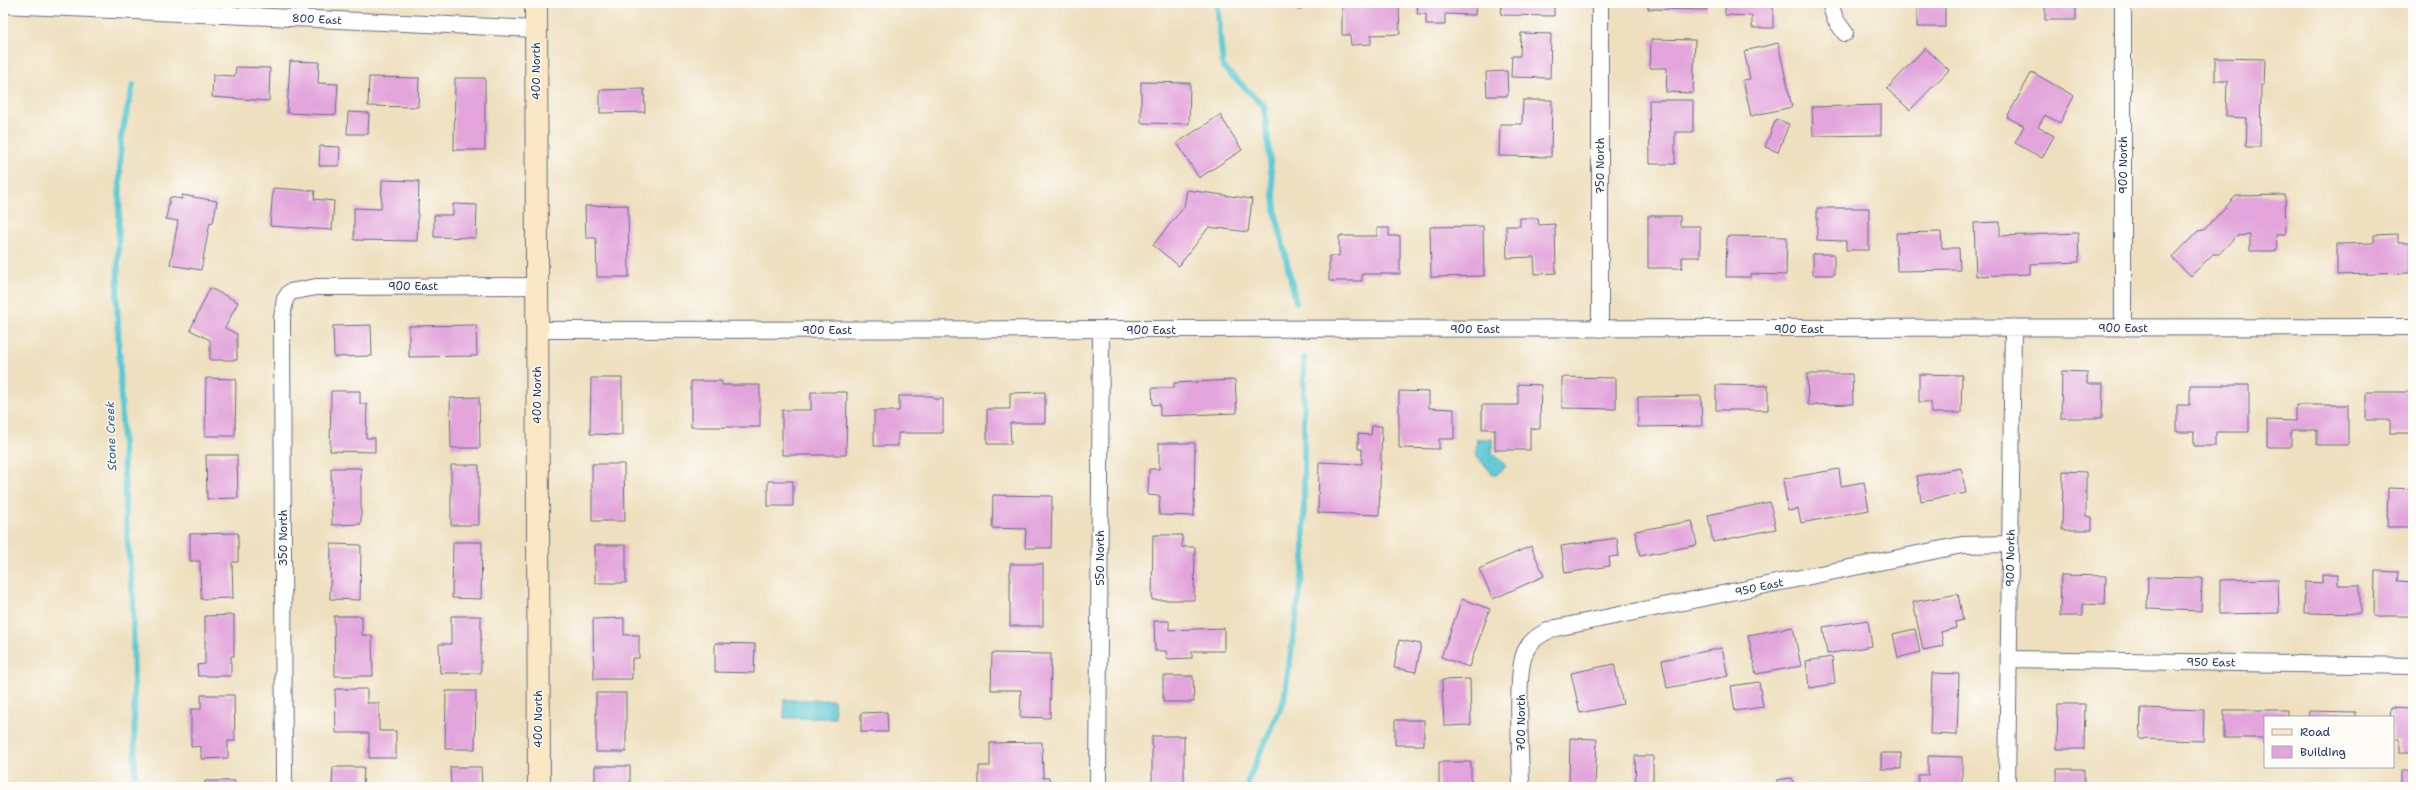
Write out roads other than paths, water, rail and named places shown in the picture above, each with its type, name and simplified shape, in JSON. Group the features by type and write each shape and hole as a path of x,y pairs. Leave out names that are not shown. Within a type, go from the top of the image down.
{"main road":[{"name":"400 North","path":"536,3 539,787"}],"street":[{"name":"750 North","path":"1600,3 1600,329"},
{"path":"1830,3 1836,19 1845,33"},
{"name":"900 North","path":"2123,3 2123,328"},
{"name":"800 East","path":"3,5 536,29"},
{"name":"900 East","path":"290,292 316,287 537,286"},
{"name":"350 North","path":"284,787 282,318 285,299 290,292"},
{"name":"900 North","path":"2007,787 2013,328"},
{"name":"900 East","path":"537,330 2413,328"},
{"name":"550 North","path":"1098,787 1100,330"},
{"name":"950 East","path":"1523,660 1530,645 1535,639 1556,628 1962,545 2010,544"},
{"name":"950 East","path":"2009,659 2413,666"},
{"name":"700 North","path":"1521,787 1523,660"}],"water":[{"path":"1477,439 1492,439 1492,452 1506,466 1495,476 1476,456"},
{"path":"784,700 834,700 835,718 784,718"}],"waterway":[{"path":"1217,3 1223,67 1264,106 1276,215 1296,302"},
{"name":"Stone Creek","path":"133,85 121,137 117,300 126,521 133,601 135,787"},
{"path":"1247,787 1248,780 1284,700 1304,563 1304,358"}]}
